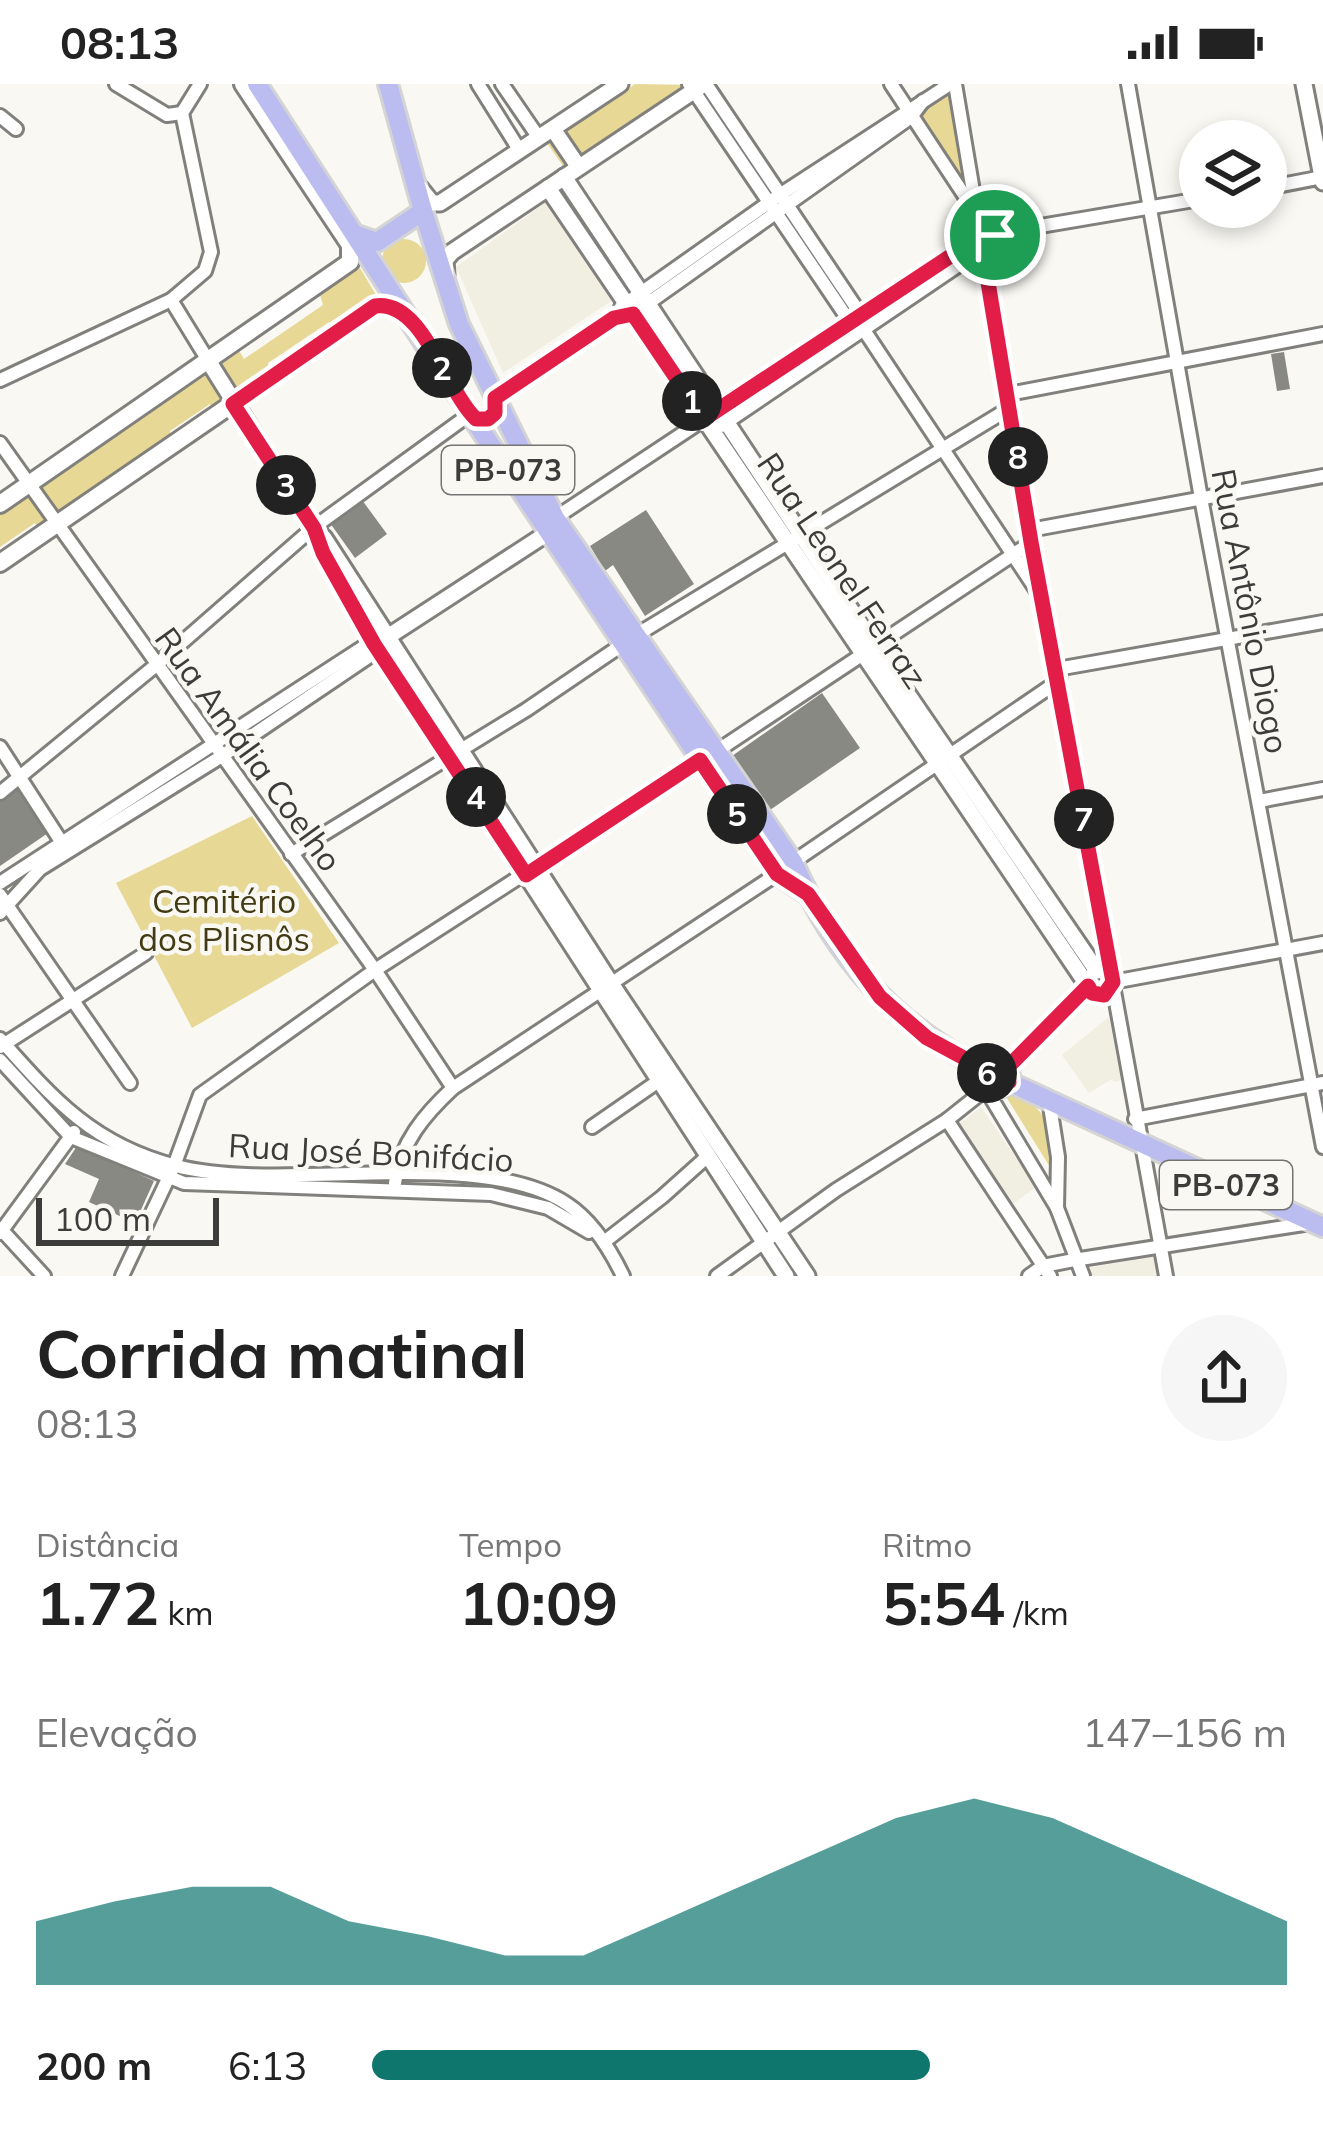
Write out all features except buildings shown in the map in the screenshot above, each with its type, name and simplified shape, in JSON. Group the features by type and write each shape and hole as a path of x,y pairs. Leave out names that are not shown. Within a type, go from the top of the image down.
{"main road":[{"path":"0,505 346,266 352,256 350,245 243,84"},
{"path":"257,84 357,235 377,242 423,211"},
{"name":"PB-073","path":"388,84 459,324 552,525"},
{"name":"PB-073","path":"357,235 470,414 552,525 785,868 891,1009 927,1038 996,1079 1320,1223"},
{"path":"0,563 375,306 390,305 411,318"},
{"path":"470,414 467,404 472,394 482,391 495,398"}],"street":[{"path":"116,84 167,116 182,113"},
{"path":"0,380 171,300 205,271 211,252 182,113 200,84"},
{"path":"478,84 520,151"},
{"path":"502,84 546,134"},
{"path":"416,184 432,203 440,203 620,84"},
{"path":"891,84 988,235 983,252 1031,536 1166,1276"},
{"path":"495,398 953,84 980,219"},
{"name":"Rua Antônio Diogo","path":"1128,84 1285,950 1317,1084 1323,1147"},
{"path":"1287,185 1323,179 1304,84"},
{"path":"450,296 445,260 698,86 1044,601"},
{"path":"0,116 16,129"},
{"name":"Rua Leonel Ferraz","path":"546,134 571,172 635,303"},
{"name":"Rua Leonel Ferraz","path":"548,188 635,303 1095,984"},
{"path":"0,883 218,751 988,235 1179,202"},
{"path":"860,325 983,252"},
{"path":"171,300 233,404 324,538 381,642 771,1237 786,1276"},
{"path":"291,854 1010,401 1178,360 1323,334"},
{"path":"0,793 314,528 470,414"},
{"name":"Rua Amália Coelho","path":"0,443 375,970 453,1088"},
{"path":"122,1276 171,1172 200,1095 375,970 709,755 1014,553 1031,536 1323,476"},
{"path":"395,1183 403,1150 418,1124 453,1088 785,868 1058,675 1323,622"},
{"path":"0,747 64,847"},
{"path":"1259,801 1323,789"},
{"path":"64,847 3,905 130,1083"},
{"path":"1113,982 1323,943"},
{"path":"146,953 2,1043 80,1124 171,1172"},
{"path":"717,1276 836,1190 946,1120 1107,973 1113,982"},
{"path":"1095,984 1116,1006"},
{"path":"605,986 709,1155 807,1276"},
{"path":"0,1060 71,1137 171,1172"},
{"path":"0,1085 25,1065"},
{"path":"996,1079 1057,1208 1083,1276"},
{"path":"592,1127 660,1081"},
{"path":"1135,1119 1317,1084"},
{"path":"1049,1100 1058,1157 1057,1208"},
{"path":"946,1120 1047,1271"},
{"path":"44,1276 1,1230 80,1124"},
{"path":"607,1248 709,1155"},
{"name":"Rua José Bonifácio","path":"171,1172 320,1181 508,1182 553,1196 607,1248 623,1276"},
{"path":"1029,1276 1074,1260 1320,1223"}],"shaded area":[{"path":"548,201 611,301 503,373 456,267"},
{"path":"1109,1017 1121,1080 1112,1079 1089,1093 1062,1055"},
{"path":"981,1107 1036,1187 1010,1206 956,1126"},
{"path":"1153,1257 1161,1276 1086,1276 1088,1268"}],"green space":[{"path":"635,84 686,85 563,166 547,143"},
{"path":"955,89 975,200 913,117"},
{"path":"404,239 420,245 426,261 420,277 404,283 388,277 382,261 388,245"},
{"path":"360,268 379,300 334,329 329,322 268,363 268,373 238,394 219,363 238,349 244,359 323,305 320,295"},
{"path":"205,374 224,404 213,411 210,404 170,431 171,440 59,516 39,485"},
{"path":"29,492 49,523 38,531 35,523 0,547 0,512"},
{"name":"Cemitério dos Plisnôs","path":"252,816 339,943 192,1028 116,883"},
{"path":"1006,1089 1041,1113 1052,1144 1055,1175 1005,1095"}],"route":[{"path":"995,235 983,252 1113,982 1104,995 1092,993 1088,986 1007,1068 1009,1082 998,1088 988,1083 988,1071 927,1038 880,997 808,894 777,874 700,760 526,875 374,644 317,542 314,528 233,404 375,306 385,304 411,318 476,419 488,419 495,413 495,398 614,318 633,314 704,419 981,236 995,235"}]}
